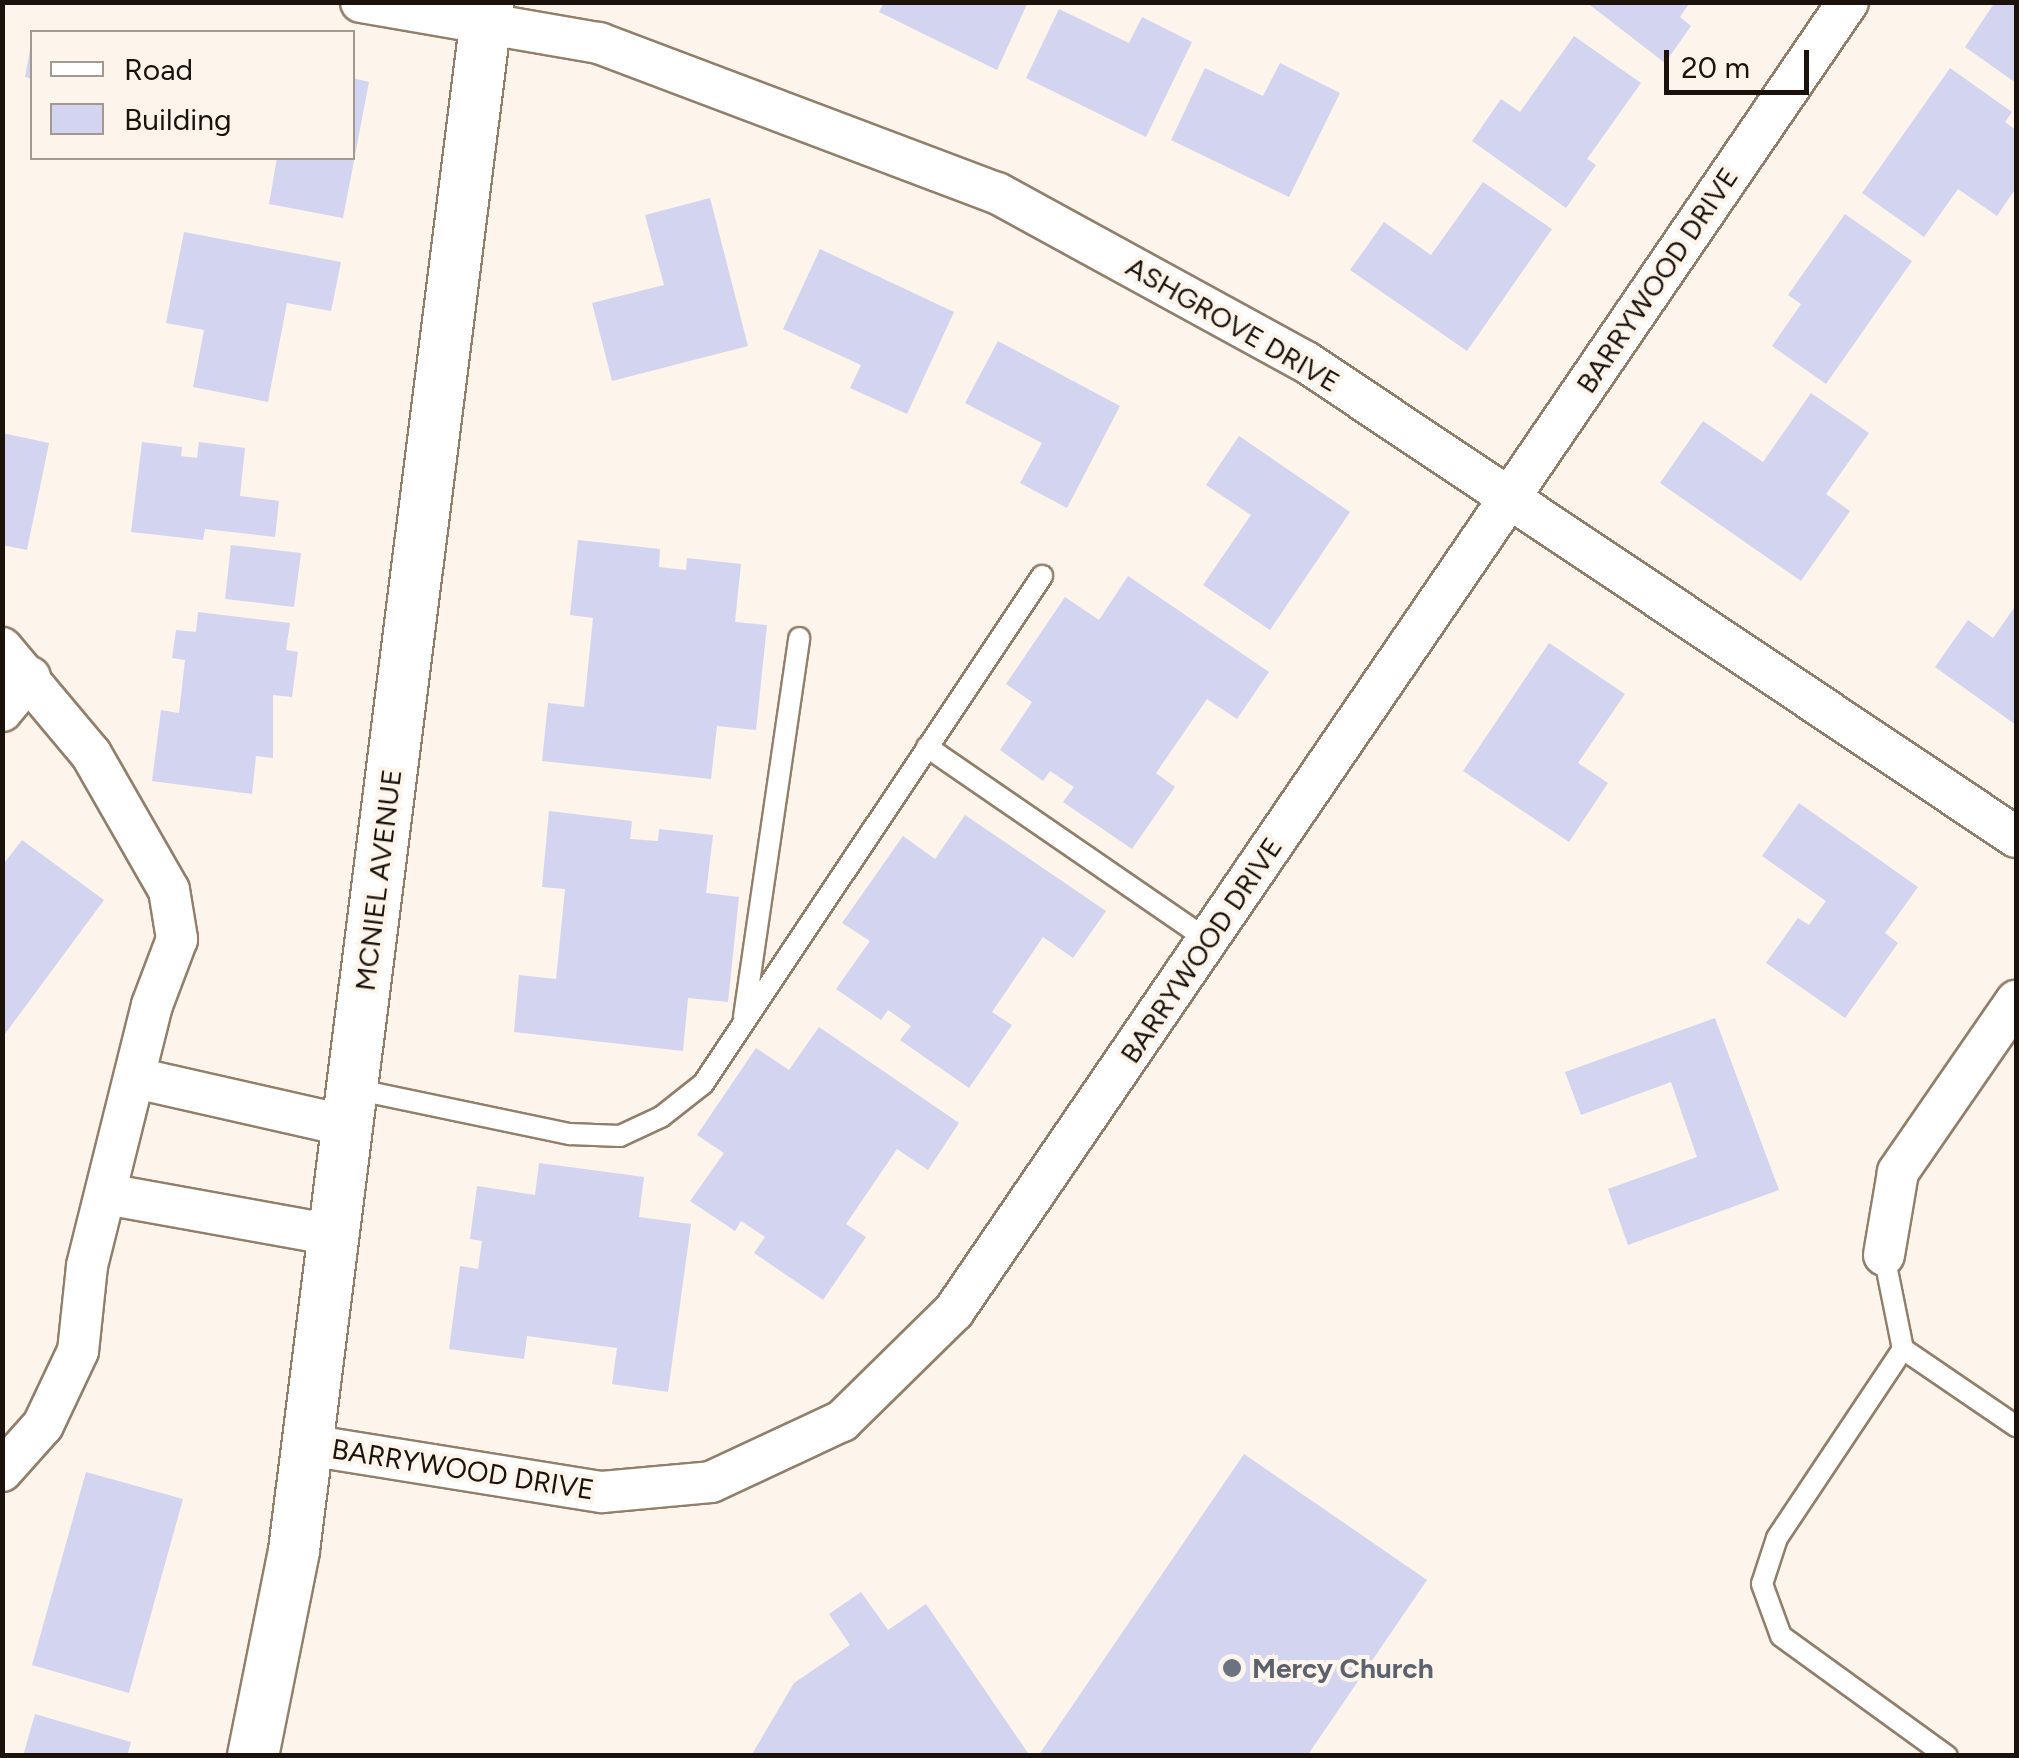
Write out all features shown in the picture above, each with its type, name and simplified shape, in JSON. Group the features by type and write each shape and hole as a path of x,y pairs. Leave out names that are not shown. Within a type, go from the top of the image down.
{"street":[{"name":"ASHGROVE DRIVE","path":"361,2 486,14 599,43 998,193 1306,362 1510,494 2016,838"},
{"name":"BARRYWOOD DRIVE","path":"308,1444 602,1492 711,1482 842,1422 954,1311 1848,2"},
{"name":"MCNIEL AVENUE","path":"254,1756 294,1551 486,14"},
{"path":"2,648 91,754 169,890 177,939 152,1005 106,1194 65,1390 2,1472"},
{"path":"2,711 30,677"},
{"path":"1884,1255 1898,1172 2016,1001"},
{"path":"136,1078 350,1107"},
{"path":"106,1194 334,1234"}],"lane":[{"path":"350,1107 570,1134 620,1136 661,1116 702,1084 1042,576"},
{"path":"743,1025 799,638"},
{"path":"927,747 1208,940"},
{"path":"1884,1255 1904,1349 2016,1426"},
{"path":"1904,1349 1777,1538 1762,1584 1780,1636 1947,1756"}],"building":[{"path":"884,2 1028,2 997,70 879,12"},
{"path":"1586,2 1690,2 1680,17 1691,26 1665,63"},
{"path":"1995,2 2016,2 2016,83 1965,47"},
{"path":"1059,9 1129,43 1142,17 1192,42 1146,137 1026,78"},
{"path":"1574,36 1641,83 1587,159 1596,165 1566,208 1472,141 1501,99 1520,112"},
{"path":"30,50 30,78 25,77"},
{"path":"1280,63 1340,93 1289,197 1171,140 1205,68 1263,96"},
{"path":"1950,68 2012,112 2005,122 2016,130 2016,188 1997,216 1958,189 1924,237 1862,193"},
{"path":"355,79 369,82 355,155"},
{"path":"277,160 354,160 343,218 269,204"},
{"path":"1483,182 1552,229 1467,351 1350,270 1384,222 1431,255"},
{"path":"710,198 748,346 612,381 592,303 664,285 645,215"},
{"path":"1845,214 1912,261 1826,384 1772,346 1801,304 1788,295"},
{"path":"184,232 341,262 331,311 287,303 268,402 193,387 204,330 166,323"},
{"path":"820,249 954,312 907,414 850,388 861,365 783,329"},
{"path":"998,341 1120,406 1067,508 1020,483 1042,443 965,403"},
{"path":"1811,393 1869,433 1826,494 1850,511 1801,581 1660,483 1703,421 1763,462"},
{"path":"2,433 49,443 27,550 2,545"},
{"path":"1239,436 1350,512 1270,630 1203,585 1251,515 1206,485"},
{"path":"142,442 182,447 181,456 197,458 199,442 245,448 240,496 279,501 275,537 205,529 203,540 131,532"},
{"path":"578,540 660,549 659,567 686,570 687,558 741,564 735,622 767,625 756,730 717,726 711,779 542,761 548,703 584,707 593,618 570,615"},
{"path":"231,545 301,553 294,607 225,599"},
{"path":"1128,576 1269,672 1237,719 1207,699 1156,773 1175,787 1132,849 1063,802 1074,787 1050,771 1043,781 1000,750 1032,702 1006,684 1065,597 1099,620"},
{"path":"2016,605 2016,725 1935,667 1968,620 1993,638"},
{"path":"198,612 290,623 286,650 298,652 292,697 273,695 273,758 256,756 252,794 152,781 161,710 179,713 185,660 172,658 176,630 196,632"},
{"path":"1549,643 1625,694 1578,763 1608,783 1569,842 1463,771"},
{"path":"1799,803 1918,887 1885,933 1898,943 1845,1018 1766,963 1798,918 1809,925 1826,901 1762,856"},
{"path":"549,811 632,821 630,839 658,841 659,829 713,835 706,893 739,897 728,1002 688,998 683,1051 514,1032 519,975 556,979 565,889 542,887"},
{"path":"965,815 1106,911 1073,958 1043,937 992,1012 1012,1025 969,1088 900,1040 911,1026 888,1010 881,1020 836,989 870,941 842,923 903,836 935,859"},
{"path":"22,840 104,900 2,1038 2,866"},
{"path":"1715,1018 1779,1190 1628,1245 1608,1189 1697,1157 1671,1082 1581,1115 1565,1072"},
{"path":"819,1027 959,1123 928,1170 897,1149 846,1224 866,1237 823,1300 754,1253 765,1237 741,1221 735,1231 690,1201 724,1153 697,1135 756,1048 789,1070"},
{"path":"539,1163 644,1177 639,1217 691,1224 668,1392 612,1384 617,1348 527,1336 524,1359 449,1349 460,1266 478,1269 482,1241 470,1239 477,1186 535,1195"},
{"name":"Mercy Church","path":"1244,1454 1427,1580 1307,1756 1038,1756"},
{"path":"86,1472 183,1499 129,1693 32,1665"},
{"path":"861,1592 888,1630 926,1604 1030,1756 751,1756 794,1683 850,1645 829,1614"},
{"path":"35,1714 131,1742 127,1756 23,1756"}],"place":[{"name":"Mercy Church","path":"1232,1668"}]}
